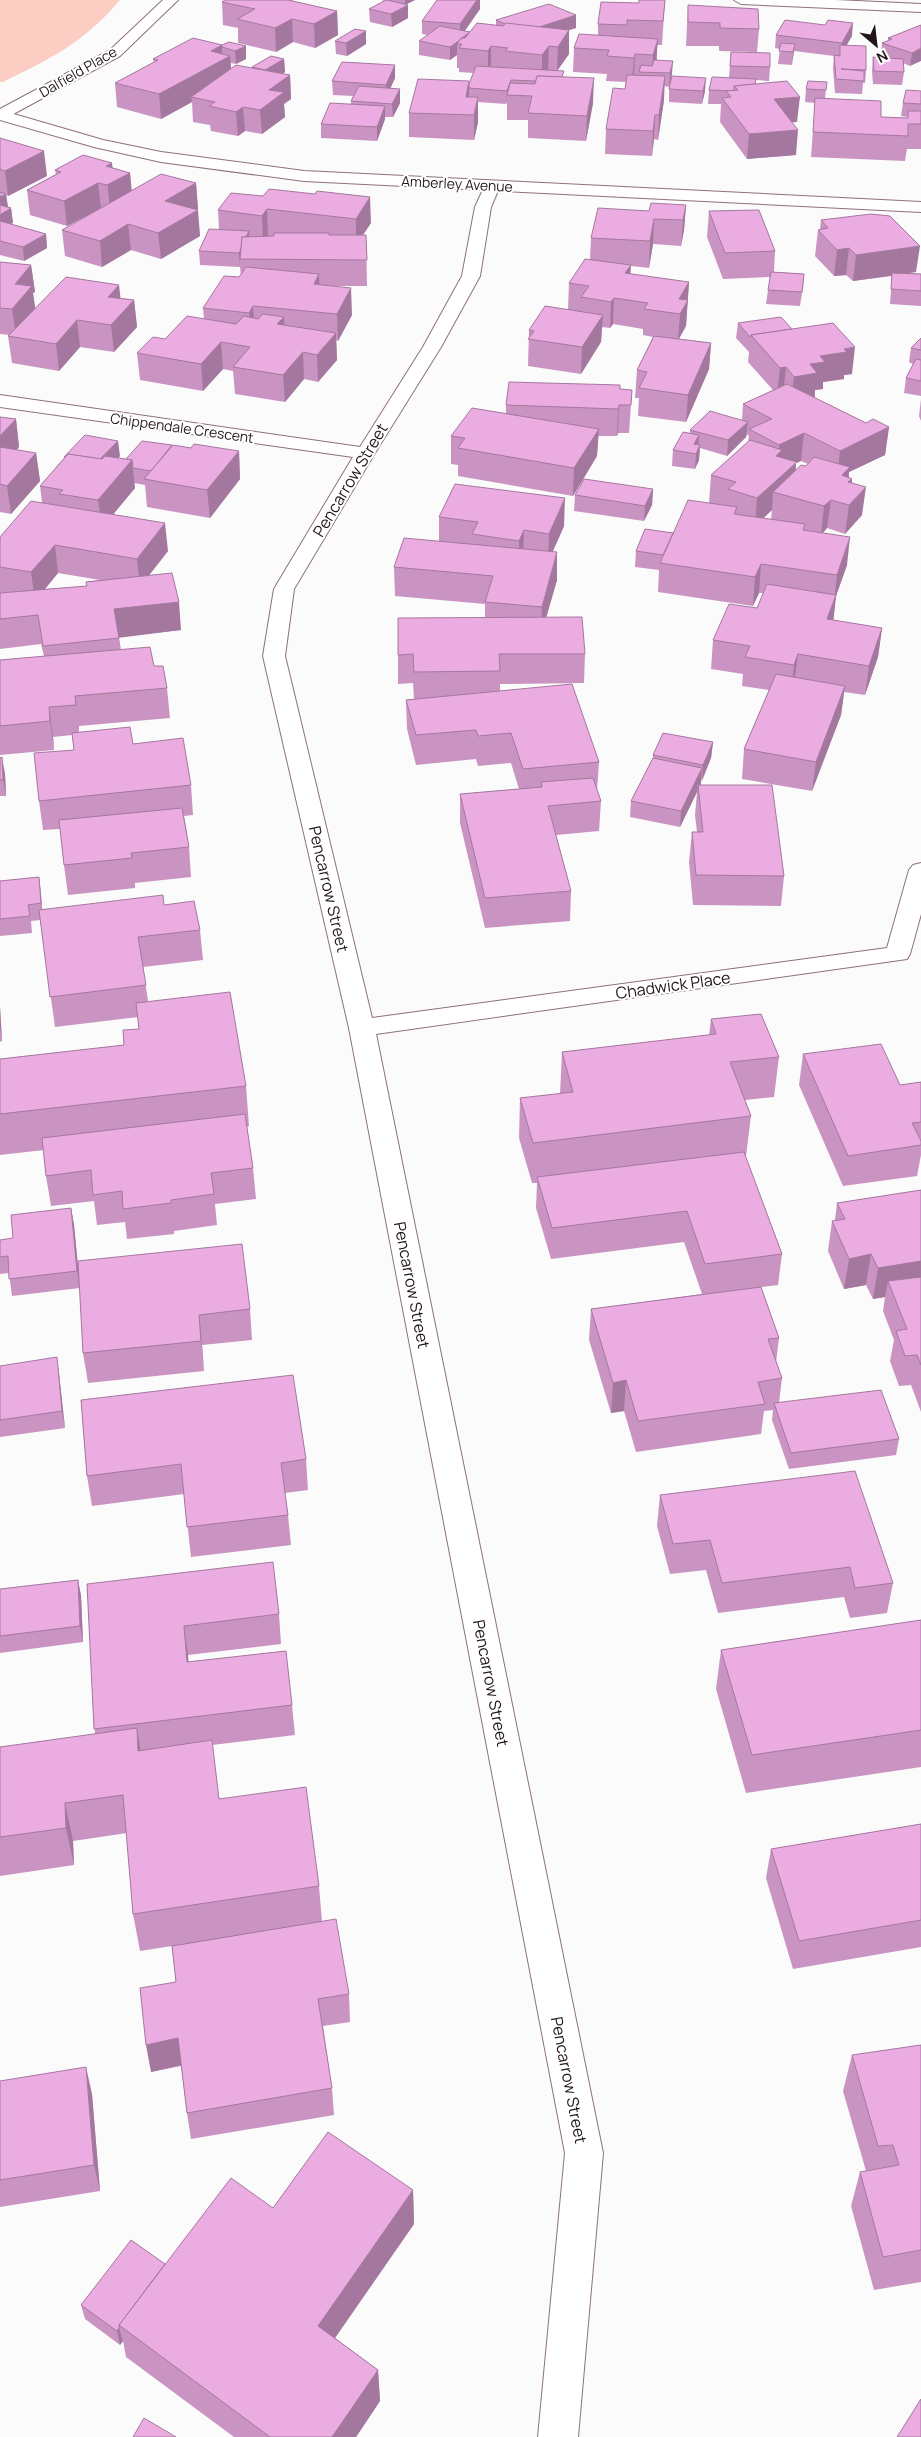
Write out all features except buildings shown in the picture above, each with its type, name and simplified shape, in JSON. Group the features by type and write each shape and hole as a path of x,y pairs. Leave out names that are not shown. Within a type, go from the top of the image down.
{"street":[{"name":"Dalfield Place","path":"0,115 115,53 171,0"},
{"path":"740,0 921,8"},
{"name":"Amberley Avenue","path":"0,115 100,144 161,157 304,176 921,207"},
{"name":"Pencarrow Street","path":"492,186 483,208 471,276 432,347 365,453 284,589 274,656 362,1028 584,2153 558,2437"},
{"name":"Chippendale Crescent","path":"0,401 365,453"},
{"name":"Chadwick Place","path":"362,1028 898,954 921,870"}],"shaded area":[{"path":"0,0 120,0 80,39 52,57 0,82"}]}
